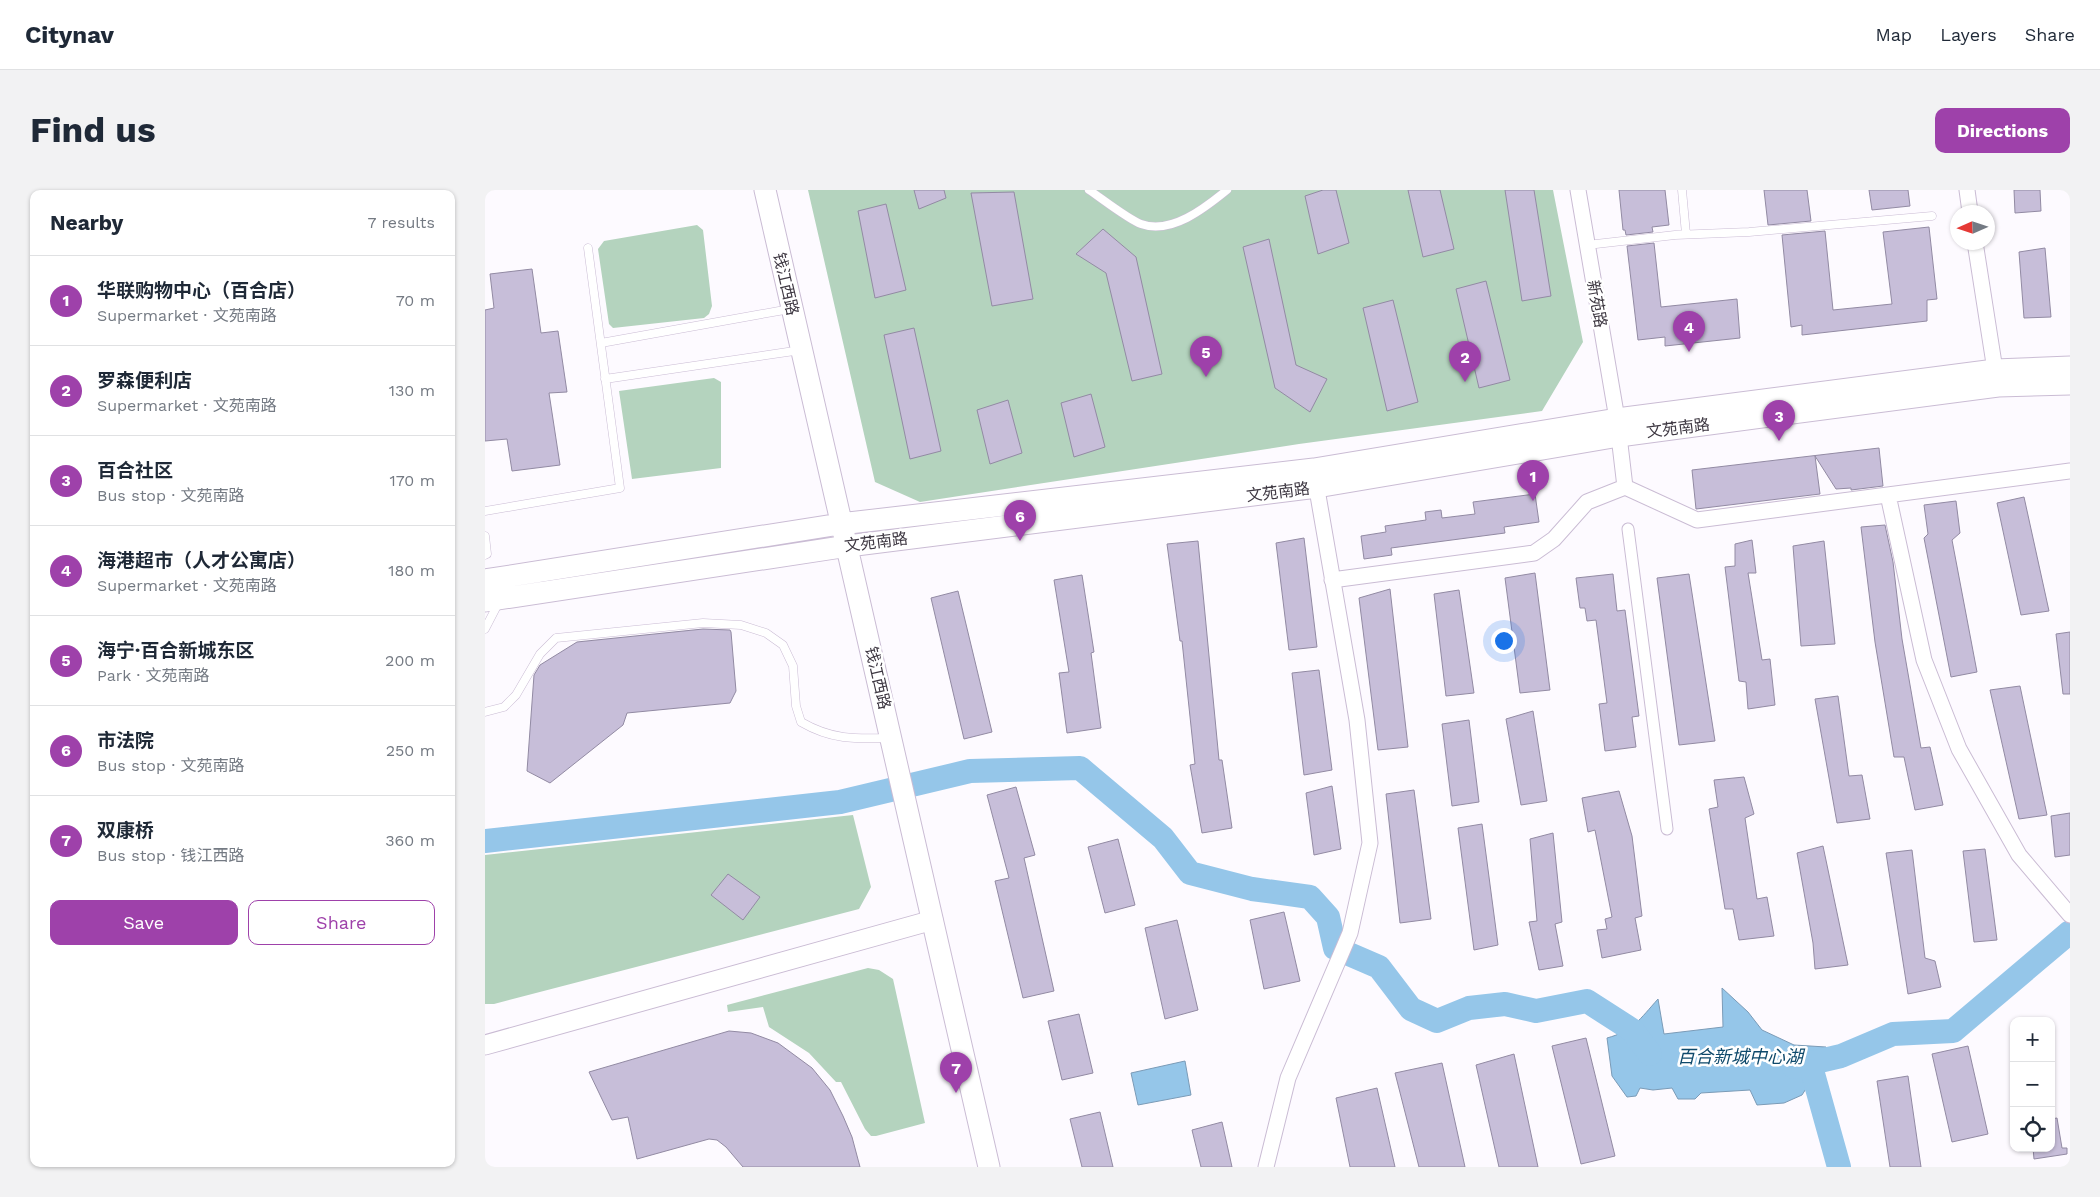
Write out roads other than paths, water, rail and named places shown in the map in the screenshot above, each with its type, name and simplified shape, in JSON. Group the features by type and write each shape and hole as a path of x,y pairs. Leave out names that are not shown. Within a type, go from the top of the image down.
{"main road":[{"name":"钱江西路","path":"765,190 989,1167"},
{"name":"文苑南路","path":"485,580 503,590 848,546 1315,478 1618,427 1995,370 2070,367"},
{"name":"文苑南路","path":"1618,427 1998,386 2070,384"},
{"name":"文苑南路","path":"503,590 841,524 1315,478"}],"street":[{"name":"新苑路","path":"1578,190 1618,427 1625,487"},
{"path":"1967,190 1969,205"},
{"path":"1976,250 1995,370"},
{"path":"1332,580 1534,553 1554,539 1587,502 1625,487 1697,520 2070,471"},
{"path":"1266,1167 1288,1078 1350,933 1370,843 1357,720 1315,478"},
{"path":"1888,495 1924,660 1959,749 2019,855 2070,916"},
{"path":"1628,529 1667,829"},
{"path":"485,1045 933,920"}],"lane":[{"path":"1089,190 1141,224 1167,226 1195,214 1227,190"},
{"path":"1682,190 1686,234"},
{"path":"1587,245 1686,234 1749,232 1932,216"},
{"path":"485,511 620,488 588,248"},
{"path":"601,343 792,309"},
{"path":"605,379 801,350"},
{"path":"485,536 487,554 485,555"},
{"path":"485,629 503,590"},
{"path":"485,712 504,707 516,695 540,654 556,638 677,624 741,625 766,633 783,644 793,666 796,706 801,722 818,732 850,739 892,738"}],"water":[{"name":"百合新城中心湖","path":"1722,988 1748,1012 1762,1030 1794,1045 1826,1047 1825,1068 1809,1084 1802,1095 1784,1103 1757,1105 1750,1090 1701,1093 1695,1099 1678,1099 1672,1088 1653,1090 1640,1088 1636,1096 1627,1097 1612,1076 1607,1038 1630,1028 1658,999 1664,1034 1723,1027"},
{"path":"1185,1061 1191,1095 1138,1105 1131,1073"}],"waterway":[{"path":"485,841 840,802 970,771 1080,768 1163,838 1190,873 1252,889 1310,897 1328,917 1335,948 1379,967 1411,1009 1437,1021 1469,1008 1505,1004 1536,1011 1587,1001 1632,1030 1650,1054"},
{"path":"1794,1067 1841,1056 1893,1034 1953,1031 2070,932"},
{"path":"1810,1063 1839,1167"}],"place":[{"name":"海港超市（人才公寓店）","path":"1689,352"},
{"name":"海宁·百合新城东区","path":"1206,377"},
{"name":"罗森便利店","path":"1465,382"},
{"name":"百合社区","path":"1779,441"},
{"name":"华联购物中心（百合店）","path":"1533,501"},
{"name":"市法院","path":"1020,541"},
{"name":"双康桥","path":"956,1093"}]}
